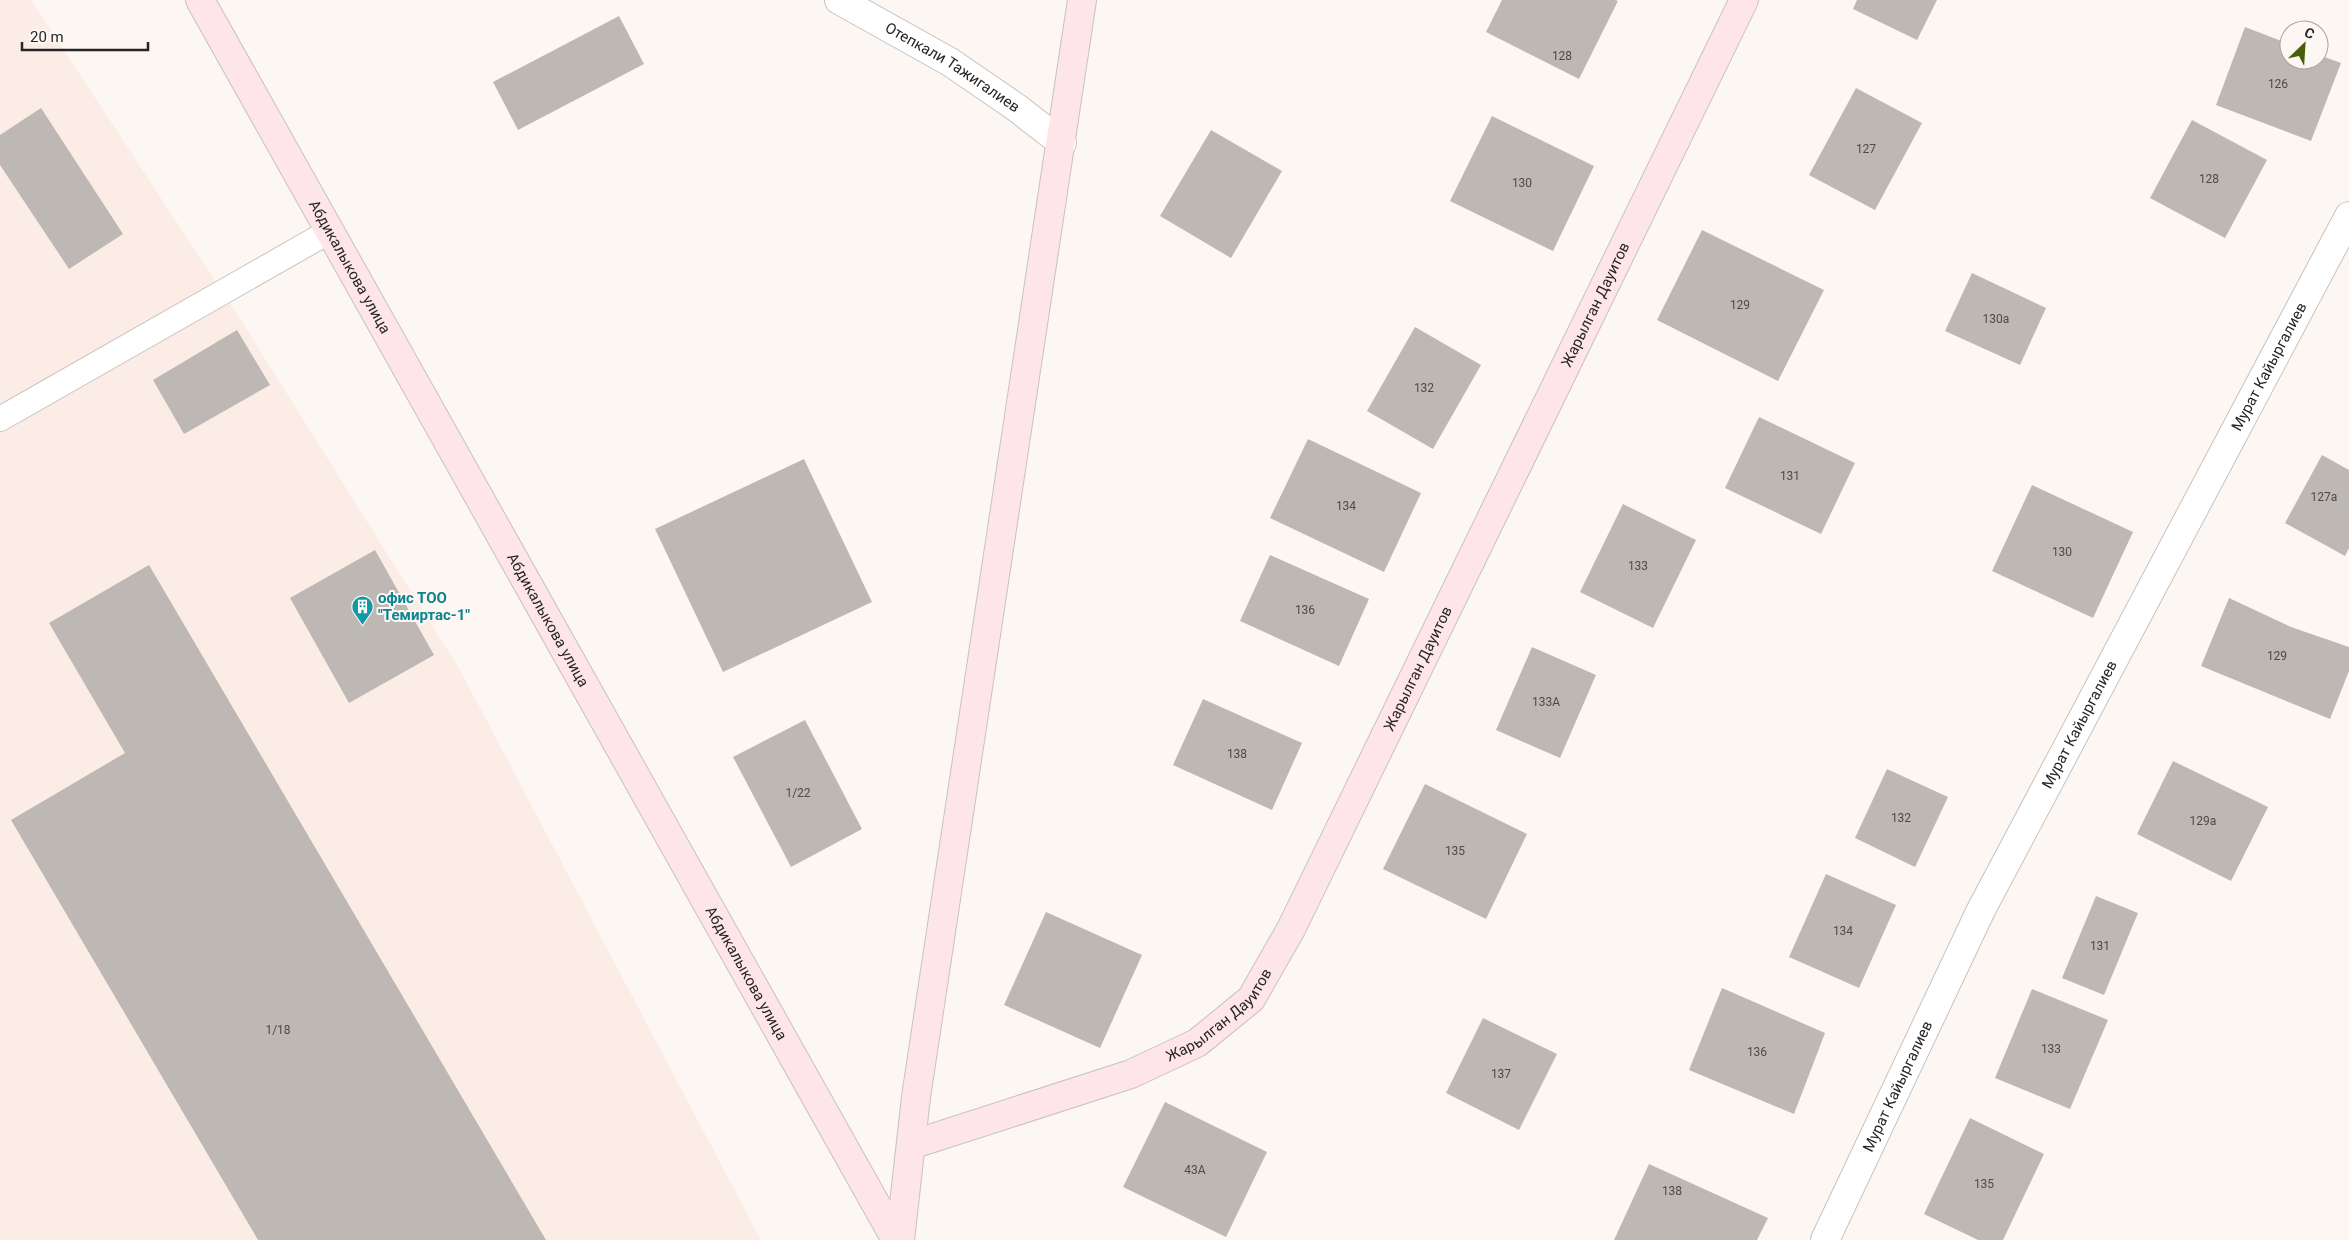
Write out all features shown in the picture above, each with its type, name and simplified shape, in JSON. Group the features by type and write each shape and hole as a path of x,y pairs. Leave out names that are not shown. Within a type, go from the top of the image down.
{"street":[{"name":"Абдикалыкова улица","path":"200,0 898,1240"},
{"name":"Отепкали Тажигалиев","path":"839,0 950,62 1017,108 1062,143"},
{"path":"898,1240 1082,0"},
{"name":"Жарылган Дауитов","path":"911,1145 1131,1074 1197,1043 1251,999 1291,929 1744,0"},
{"name":"Мурат Кайыргалиев","path":"1825,1240 1981,910 2349,216"}],"lane":[{"path":"0,420 330,231"}],"shaded area":[{"path":"0,0 31,0 239,317 460,670 761,1240 0,1240"}],"building":[{"path":"1502,0 1618,1 1579,79 1486,32"},
{"path":"1857,0 1937,0 1917,40 1853,9"},
{"path":"619,16 644,64 518,130 493,82"},
{"path":"2245,27 2279,40 2279,70 2329,70 2329,59 2341,63 2311,141 2216,105"},
{"path":"1856,88 1922,123 1875,210 1809,175"},
{"path":"41,108 123,234 69,269 0,165 0,135"},
{"path":"1492,116 1594,166 1553,251 1450,201"},
{"path":"2192,120 2267,160 2225,238 2150,198"},
{"path":"1211,130 1282,171 1231,258 1160,216"},
{"path":"1702,230 1824,290 1778,381 1657,320"},
{"path":"1972,273 2046,308 2020,365 1945,331"},
{"path":"1415,327 1481,365 1433,449 1367,411"},
{"path":"237,330 270,385 184,434 153,380"},
{"path":"1759,417 1855,463 1821,534 1725,488"},
{"path":"1308,439 1421,493 1384,572 1270,518"},
{"path":"2322,455 2349,470 2349,548 2345,556 2285,523"},
{"path":"804,459 872,602 723,672 655,529"},
{"path":"2032,485 2133,532 2093,618 1992,571"},
{"path":"1623,504 1696,540 1653,628 1580,592"},
{"name":"офис ТОО \"Темиртас-1\"","path":"375,550 434,655 349,703 290,598"},
{"path":"1270,555 1369,599 1339,666 1240,621"},
{"path":"149,565 546,1240 258,1240 11,820 125,753 49,623"},
{"path":"2229,598 2291,627 2349,647 2349,671 2330,719 2201,666"},
{"path":"1532,647 1596,675 1560,758 1496,730"},
{"path":"1203,699 1302,743 1272,810 1173,765"},
{"path":"805,720 862,829 791,867 733,757"},
{"path":"2173,761 2268,807 2231,881 2137,834"},
{"path":"1887,769 1948,797 1915,867 1855,838"},
{"path":"1425,784 1527,834 1486,919 1383,869"},
{"path":"1826,874 1896,905 1859,988 1789,957"},
{"path":"2096,896 2138,913 2104,995 2062,978"},
{"path":"1046,912 1142,955 1100,1048 1004,1005"},
{"path":"1722,988 1825,1033 1794,1114 1689,1070"},
{"path":"2032,989 2108,1020 2070,1109 1995,1078"},
{"path":"1483,1018 1557,1054 1519,1130 1446,1093"},
{"path":"1165,1102 1267,1152 1226,1237 1123,1187"},
{"path":"1970,1118 2044,1154 2003,1240 1978,1240 1924,1214"},
{"path":"1649,1164 1768,1218 1757,1240 1614,1240"}],"place":[{"name":"офис ТОО \"Темиртас-1\"","path":"362,626"}]}
